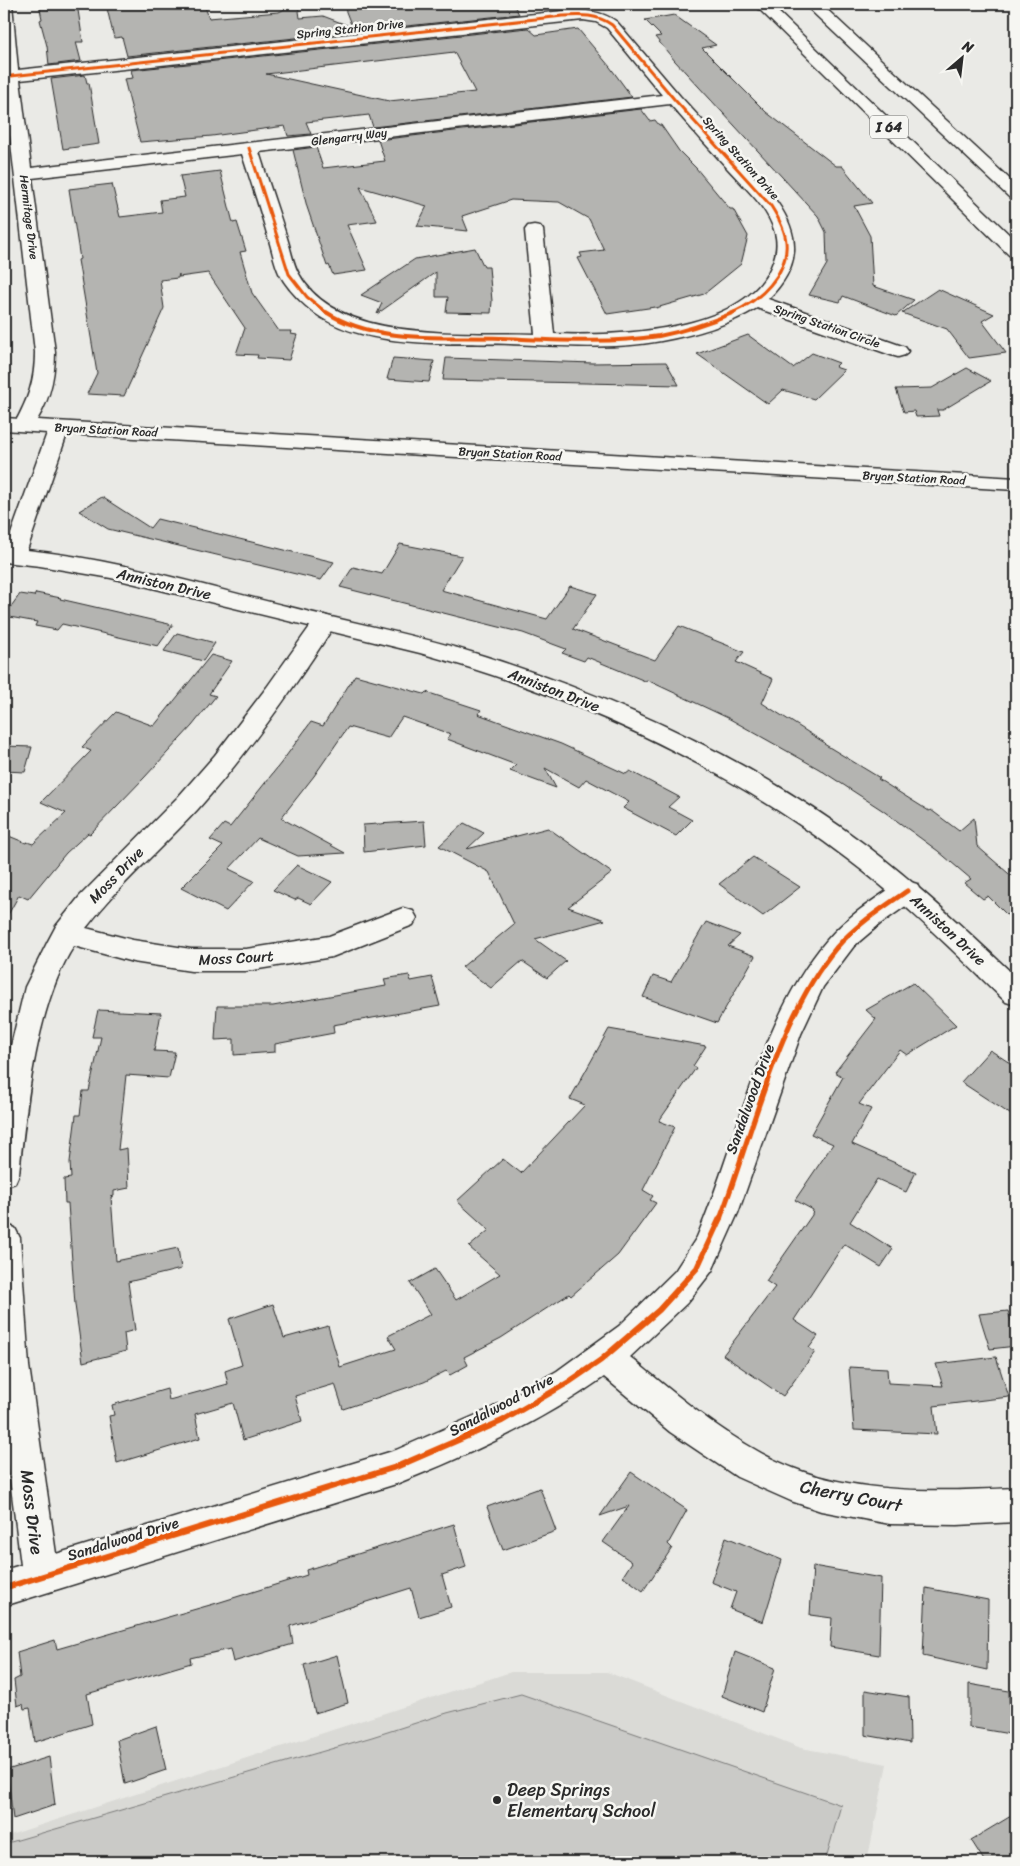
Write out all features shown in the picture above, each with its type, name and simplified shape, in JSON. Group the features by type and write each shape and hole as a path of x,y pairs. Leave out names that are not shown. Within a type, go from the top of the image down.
{"main road":[{"name":"Hermitage Drive","path":"4,4 46,369 43,390 14,425"},
{"name":"I 64","path":"762,4 1016,251"},
{"name":"I 64","path":"812,4 1016,194"},
{"name":"Spring Station Drive","path":"11,76 575,15 595,16 605,19 674,99 771,206 780,221 788,249 784,265 757,301 712,321 666,335 610,342 416,336 387,332 346,322 320,308 302,292 289,274 249,148"},
{"name":"Glengarry Way","path":"24,174 674,99"},
{"path":"534,230 545,339"},
{"name":"Spring Station Circle","path":"757,301 898,350"},
{"name":"Bryan Station Road","path":"14,425 1016,484"},
{"name":"Anniston Drive","path":"59,427 9,555 122,573 436,650 498,668 566,693 660,734 730,771 794,809 855,850 907,891 1016,994"},
{"name":"Moss Drive","path":"4,1174 17,1074 31,1016 44,976 66,933 90,902 118,871 186,805 237,747 324,623"},
{"name":"Sandalwood Drive","path":"4,1588 396,1467 453,1446 543,1400 605,1357 647,1322 680,1289 700,1263 729,1200 739,1164 776,1062 796,1014 815,978 838,947 865,920 907,891"},
{"name":"Moss Court","path":"66,933 132,951 191,960 246,960 332,946 403,918"},
{"name":"Moss Drive","path":"4,1238 5,1286 12,1355 41,1577"},
{"name":"Cherry Court","path":"605,1357 682,1421 749,1465 791,1484 821,1494 890,1507 957,1508 1016,1506"}],"shaded area":[{"name":"Deep Springs Elementary School","path":"511,1672 607,1672 801,1748 887,1764 867,1862 4,1862 4,1837"},
{"name":"Deep Springs Elementary School","path":"521,1694 841,1805 825,1862 4,1862 4,1844 372,1737 447,1713"}],"building":[{"path":"39,4 77,4 83,42 76,42 81,61 49,65 47,46 40,20 42,19"},
{"path":"106,4 204,4 209,18 279,12 294,4 298,4 300,18 323,16 352,27 343,4 513,4 519,14 127,56 122,37 114,38"},
{"path":"674,15 716,45 702,48 766,112 836,166 842,166 872,203 854,206 870,236 873,286 914,300 896,316 843,296 840,302 809,295 827,264 826,232 818,216 675,61 655,37 661,36 645,20"},
{"path":"528,28 536,35 578,29 632,97 373,127 369,115 306,122 311,134 288,136 285,126 212,136 140,142 124,79 133,78 131,70","holes":["454,52 475,92 389,101 266,74"]},
{"path":"85,75 87,83 89,83 99,144 63,149 51,79"},
{"path":"641,109 650,121 655,120 661,125 679,151 696,168 730,209 733,209 748,236 741,264 704,294 656,308 607,314 578,258 582,257 580,253 604,250 589,219 559,202 511,200 462,216 468,231 417,226 427,206 360,187 377,221 347,225 367,270 333,275 329,265 327,266 307,207 293,150 316,147 323,168 385,161 378,140"},
{"path":"220,171 233,223 237,222 246,251 240,252 252,293 279,331 292,331 291,334 297,335 289,360 257,358 258,355 236,354 245,328 208,273 179,277 179,274 178,278 160,280 164,308 124,396 87,394 97,373 78,260 80,259 69,189 112,184 120,217 162,212 160,200 185,197 180,176"},
{"path":"475,248 484,267 489,267 492,301 491,313 446,312 448,297 436,297 436,272 377,314 382,303 361,295 415,259"},
{"path":"938,289 994,314 982,321 1006,353 969,358 947,329 902,313"},
{"path":"748,335 793,368 812,353 839,363 835,367 844,370 814,399 783,390 768,404 697,354"},
{"path":"393,358 434,361 429,382 387,379"},
{"path":"446,358 593,363 666,362 679,385 443,380"},
{"path":"967,368 991,381 943,410 937,410 939,416 916,417 914,411 904,412 896,389 932,388"},
{"path":"102,497 150,528 157,519 334,562 321,580 108,529 79,511"},
{"path":"400,544 462,556 441,590 547,619 570,586 597,594 573,629 655,660 679,626 744,652 736,662 773,679 762,703 880,778 878,779 929,811 931,810 959,831 974,818 977,846 1016,880 1016,924 988,896 983,899 964,883 971,879 938,851 882,810 819,769 728,718 647,680 645,681 587,657 584,661 562,653 566,649 523,633 340,587 353,567 382,574"},
{"path":"36,593 173,625 158,646 62,624 57,630 35,626 37,622 4,616 20,594 34,596"},
{"path":"177,633 215,643 203,661 164,651"},
{"path":"211,655 232,661 209,694 216,696 192,726 144,778 90,834 88,833 66,853 28,899 19,895 4,922 4,834 33,844 66,813 41,802 91,751 82,747 116,712 154,726"},
{"path":"355,675 424,694 426,692 481,710 478,714 561,744 626,774 630,771 679,797 668,807 692,820 676,836 623,808 629,802 586,779 579,787 545,768 556,788 510,771 516,765 447,739 451,734 402,717 388,738 348,727 314,776 281,818 345,853 298,856 258,838 229,869 254,881 226,911 181,888 223,846 210,840 224,824 230,827 311,722 323,726"},
{"path":"4,746 32,747 25,772 4,771"},
{"path":"424,821 426,845 364,852 363,825"},
{"path":"464,823 484,833 467,849 548,828 612,873 568,907 605,920 535,939 566,961 547,978 522,961 491,988 462,967 514,924 489,872 439,846"},
{"path":"753,857 800,887 763,916 719,884"},
{"path":"297,865 332,882 311,904 298,898 295,900 273,890"},
{"path":"706,922 740,935 728,946 755,956 717,1023 643,997 653,976 671,982"},
{"path":"409,975 411,981 432,977 440,1006 333,1025 334,1033 275,1044 275,1052 234,1055 234,1039 215,1040 217,1006 273,1006 386,986 384,979"},
{"path":"913,983 956,1025 907,1055 900,1050 859,1104 871,1109 852,1144 916,1172 906,1192 877,1179 850,1222 893,1249 881,1267 844,1244 794,1320 818,1336 809,1348 815,1352 783,1396 723,1355 775,1287 766,1281 812,1215 813,1210 795,1200 833,1144 811,1134 843,1077 835,1072 876,1019 866,1010"},
{"path":"98,1010 161,1013 154,1051 175,1052 169,1078 126,1075 118,1150 127,1148 129,1188 114,1191 114,1196 111,1197 116,1261 178,1248 181,1269 128,1282 135,1330 124,1333 126,1351 83,1362 75,1305 68,1203 65,1203 64,1179 71,1178 70,1162 76,1115 80,1115 83,1091 89,1091 101,1037 92,1037"},
{"path":"609,1029 706,1046 693,1066 696,1068 659,1121 675,1127 643,1190 653,1196 650,1200 656,1203 618,1255 571,1296 569,1294 501,1338 464,1357 468,1365 450,1375 446,1371 424,1382 343,1409 335,1384 295,1396 302,1421 243,1440 233,1403 195,1414 200,1438 117,1463 109,1416 114,1415 112,1405 167,1389 169,1400 228,1384 225,1371 242,1365 229,1319 273,1304 284,1338 328,1326 340,1367 396,1349 388,1336 431,1314 410,1283 435,1269 456,1300 500,1274 469,1247 489,1230 457,1201 503,1159 521,1173 585,1105 570,1099"},
{"path":"990,1050 1016,1067 1016,1118 961,1082"},
{"path":"1008,1311 1016,1337 1016,1346 990,1349 979,1314"},
{"path":"996,1357 1009,1397 934,1406 937,1434 854,1430 849,1367 887,1369 888,1383 943,1386 936,1364"},
{"path":"631,1472 687,1510 668,1544 672,1548 643,1591 623,1576 632,1562 603,1542 629,1506 600,1516"},
{"path":"540,1488 556,1531 503,1550 487,1507"},
{"path":"454,1524 466,1567 442,1575 451,1607 419,1617 411,1588 290,1626 293,1644 233,1662 230,1649 190,1658 191,1663 87,1694 92,1724 35,1742 30,1708 24,1709 23,1704 17,1706 14,1680 20,1677 17,1652 55,1640 57,1649 217,1603 307,1575 306,1570"},
{"path":"726,1537 782,1560 763,1622 730,1609 736,1592 711,1582"},
{"path":"813,1566 881,1578 879,1655 830,1647 832,1618 810,1615"},
{"path":"926,1588 988,1600 987,1670 923,1656"},
{"path":"735,1652 775,1668 762,1712 722,1696"},
{"path":"337,1655 348,1703 315,1713 304,1665"},
{"path":"969,1684 1009,1691 1010,1734 969,1727"},
{"path":"865,1690 909,1697 910,1743 865,1735"},
{"path":"156,1726 166,1770 125,1784 117,1740"},
{"path":"49,1757 55,1805 13,1819 7,1770"},
{"path":"1016,1813 1016,1862 985,1862 971,1840"}],"cycle path":[{"path":"11,76 563,16 583,15 601,18 612,25 674,99 771,206 784,232 786,241 785,257 770,285 751,303 736,312 717,319 689,329 662,335 635,339 581,341 420,336 382,332 364,328 328,314 307,297 289,274 249,148"},
{"path":"4,1588 396,1467 467,1438 502,1421 569,1382 601,1360 659,1310 697,1268 713,1237 786,1034 814,979 837,947 853,931 907,891"}],"place":[{"name":"Deep Springs Elementary School","path":"497,1800"}]}
